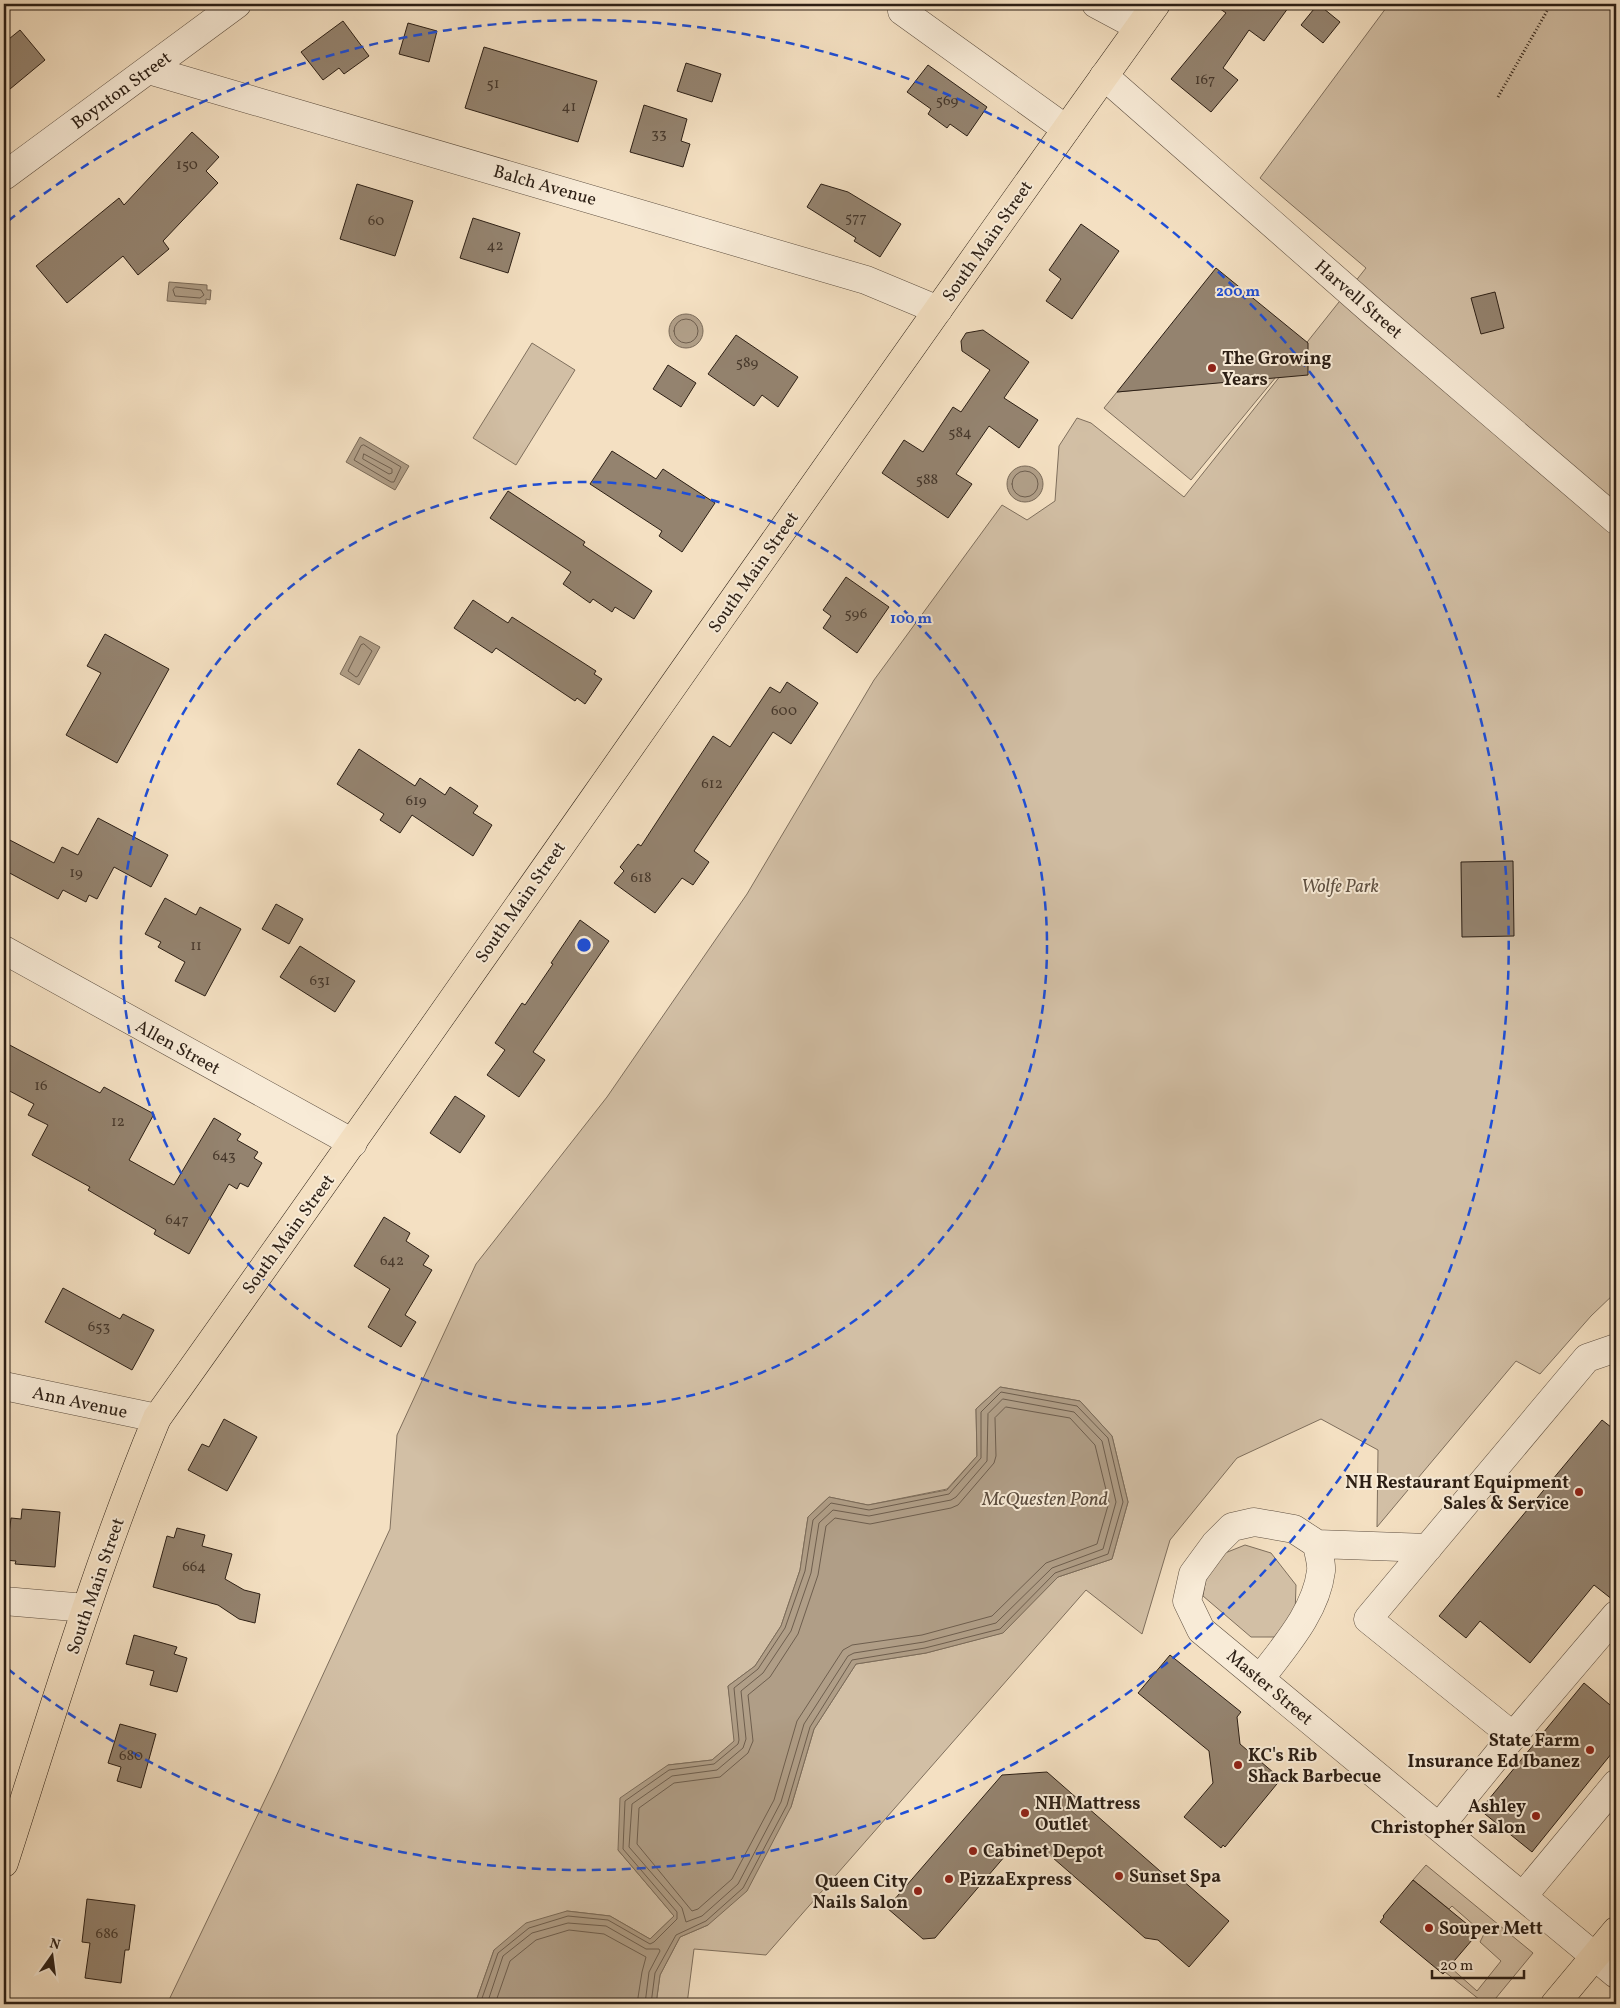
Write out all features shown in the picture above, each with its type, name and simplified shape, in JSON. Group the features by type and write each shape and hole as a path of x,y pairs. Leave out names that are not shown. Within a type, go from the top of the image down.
{"main road":[{"name":"South Main Street","path":"4,1863 86,1608 140,1458 157,1418 353,1143 510,915 1156,4"},
{"path":"1555,2004 1616,1931"}],"street":[{"name":"Boynton Street","path":"4,176 237,4"},
{"path":"1096,4 1139,27"},
{"path":"902,10 1066,129"},
{"name":"Balch Avenue","path":"149,70 857,277 938,310"},
{"name":"Harvell Street","path":"1104,76 1374,313 1616,520"},
{"name":"Allen Street","path":"4,950 353,1143"},
{"path":"1513,1736 1368,1619 1587,1358 1616,1348"},
{"name":"Ann Avenue","path":"4,1386 157,1418"},
{"name":"Master Street","path":"1317,1544 1294,1529 1254,1522 1232,1527 1214,1544 1193,1574 1187,1601 1201,1630 1616,1974"},
{"path":"1260,1679 1290,1640 1313,1599 1322,1570 1317,1544 1428,1548"},
{"path":"4,1601 86,1608"},
{"path":"1439,1827 1513,1736 1616,1615"},
{"path":"1523,1896 1616,1784"}],"path":[{"path":"1498,97 1552,4"}],"green space":[{"name":"Wolfe Park","path":"1389,4 1616,4 1616,1292 1591,1316 1540,1374 1516,1361 1377,1527 1378,1450 1321,1419 1237,1458 1170,1540 1142,1634 1086,1590 766,1955 694,1949 687,2004 656,2004 660,1975 680,1937 708,1925 791,1807 814,1729 856,1664 926,1653 1002,1633 1058,1577 1112,1559 1128,1502 1112,1436 1080,1401 1000,1387 976,1409 977,1456 947,1489 868,1505 829,1497 808,1517 800,1570 781,1626 755,1666 728,1686 735,1741 712,1760 668,1765 618,1850 674,1916 650,1939 610,1916 567,1911 494,1950 475,2004 167,2004 274,1781 390,1529 397,1435 476,1264 607,1097 747,894 874,680 1002,505 1027,520 1055,501 1059,446 1077,418 1091,423 1184,497 1366,268 1260,178"},
{"path":"532,343 575,370 516,465 473,438"},
{"path":"1276,377 1191,480 1104,408 1117,392"},
{"path":"1245,1545 1271,1553 1296,1585 1295,1615 1274,1637 1251,1637 1203,1596 1206,1577 1225,1553"},
{"path":"1426,1865 1533,1953 1491,2004 1485,2004 1445,1972 1450,1967 1477,1991 1501,1961 1480,1942 1484,1934 1452,1906 1449,1909 1413,1880"}],"water":[{"path":"169,282 207,285 207,290 211,290 210,300 206,299 206,304 167,301"},
{"path":"686,314 693,315 698,319 702,324 702,338 698,343 693,347 686,348 679,347 674,343 670,338 669,331 670,324 674,319 679,315"},
{"path":"360,437 409,466 395,490 346,462"},
{"path":"1025,466 1038,471 1043,484 1038,497 1025,502 1012,497 1007,484 1012,471"},
{"path":"360,636 380,647 359,685 340,674"},
{"name":"McQuesten Pond","path":"1000,1387 1080,1401 1112,1436 1128,1502 1112,1559 1058,1577 1003,1633 926,1653 856,1664 814,1729 791,1807 747,1891 708,1925 680,1937 660,1975 656,2004 475,2004 494,1950 526,1923 567,1911 610,1916 650,1939 674,1916 618,1850 620,1798 668,1765 712,1760 734,1741 728,1686 755,1666 781,1626 800,1570 808,1517 829,1497 868,1505 947,1490 977,1456 976,1409"}],"building":[{"path":"1213,4 1291,4 1264,41 1249,30 1223,68 1238,80 1211,112 1171,79 1226,13"},
{"path":"1318,4 1340,22 1323,43 1301,25"},
{"path":"343,21 369,56 344,74 339,68 323,80 301,52"},
{"path":"408,23 437,31 429,62 399,54"},
{"path":"20,30 45,60 4,94 4,43"},
{"path":"484,47 597,81 578,142 465,108"},
{"path":"686,63 721,74 712,102 677,91"},
{"path":"928,65 987,107 967,136 950,124 947,128 928,114 931,109 907,92"},
{"path":"644,105 687,119 681,141 690,144 683,167 630,152"},
{"path":"192,132 219,157 206,171 218,183 163,241 169,249 138,275 123,256 67,303 36,266 119,198 124,205"},
{"path":"357,184 413,201 395,256 340,239"},
{"path":"821,184 848,192 901,224 880,257 854,241 856,238 807,207"},
{"path":"473,218 520,233 508,273 460,258"},
{"path":"1081,224 1119,251 1072,319 1046,301 1061,279 1049,270"},
{"path":"1216,268 1308,343 1308,375 1117,392"},
{"path":"1495,292 1504,328 1481,334 1471,298"},
{"path":"983,330 1029,362 1004,398 1038,420 1019,448 989,426 956,474 972,484 948,518 882,473 904,440 923,452 953,407 961,412 990,370 962,351 961,341 966,333"},
{"path":"736,335 798,377 778,407 762,395 754,406 708,374"},
{"path":"668,365 696,383 681,407 653,389"},
{"path":"612,451 656,479 663,469 715,503 682,552 659,536 662,531 590,484"},
{"path":"508,491 585,542 583,545 652,591 634,619 615,607 612,612 593,599 590,603 563,584 571,572 490,518"},
{"path":"846,577 889,607 857,653 823,628 831,616 823,610"},
{"path":"473,600 508,623 512,617 596,671 594,674 602,679 585,704 577,698 575,701 496,648 492,653 454,628"},
{"path":"105,634 169,669 117,763 66,735 101,673 87,666"},
{"path":"787,682 818,703 791,744 773,732 694,851 709,862 693,885 682,878 655,913 614,883 624,871 620,867 638,844 641,846 713,736 730,747 770,687 780,693"},
{"path":"359,749 415,786 420,778 445,795 450,787 478,806 473,813 492,825 473,856 412,815 400,833 380,820 384,814 337,784"},
{"path":"98,818 168,855 151,887 114,867 97,899 89,895 86,902 63,890 58,899 4,870 4,837 54,863 62,847 78,855"},
{"path":"1513,861 1514,936 1462,937 1461,862"},
{"path":"165,898 196,915 200,907 241,929 205,996 175,981 185,962 158,947 161,942 145,934"},
{"path":"276,904 303,919 289,944 262,929"},
{"path":"580,920 609,941 533,1052 545,1060 519,1097 487,1075 505,1050 495,1043 522,1003 525,1005"},
{"path":"300,946 355,981 335,1012 280,977"},
{"path":"4,1042 100,1093 104,1087 154,1114 129,1160 174,1185 214,1118 241,1134 237,1140 258,1152 254,1158 262,1163 248,1187 240,1183 237,1189 229,1184 189,1254 154,1234 156,1230 88,1190 90,1187 32,1155 48,1125 28,1115 34,1104 4,1088"},
{"path":"455,1096 485,1116 460,1153 430,1133"},
{"path":"384,1217 410,1233 406,1241 429,1256 423,1265 432,1270 405,1315 416,1322 401,1347 368,1327 390,1289 354,1266"},
{"path":"63,1288 120,1319 123,1314 154,1330 132,1370 45,1322"},
{"path":"224,1419 257,1437 227,1491 188,1470 202,1444 209,1447"},
{"name":"NH Restaurant Equipment Sales & Service","path":"1602,1420 1616,1431 1616,1600 1613,1600 1594,1585 1530,1663 1480,1621 1466,1638 1439,1616"},
{"path":"22,1509 60,1512 55,1567 15,1564 16,1561 4,1560 4,1534 9,1534 11,1518 21,1519"},
{"path":"177,1528 205,1535 202,1546 232,1554 225,1579 244,1590 260,1594 255,1623 239,1619 218,1605 153,1587 167,1536 174,1538"},
{"path":"134,1635 177,1647 174,1654 187,1658 177,1692 150,1685 154,1671 126,1664"},
{"name":"KC's Rib Shack Barbecue","path":"1170,1655 1241,1712 1237,1717 1240,1744 1281,1779 1225,1847 1223,1845 1221,1848 1184,1817 1213,1783 1209,1751 1138,1693"},
{"path":"1584,1683 1616,1710 1616,1748 1532,1852 1480,1810"},
{"path":"120,1724 156,1734 141,1788 117,1781 121,1767 108,1763"},
{"path":"1047,1772 1168,1878 1173,1872 1229,1921 1189,1967 1158,1940 1145,1938 1045,1851 1005,1856 935,1938 923,1939 887,1908 1002,1775"},
{"name":"Souper Mett","path":"1413,1880 1478,1933 1443,1974 1380,1922"},
{"path":"87,1899 135,1905 129,1950 125,1950 121,1983 85,1978 90,1943 82,1942"}],"place":[{"name":"The Growing Years","path":"1212,368"},
{"name":"NH Restaurant Equipment Sales & Service","path":"1579,1492"},
{"name":"State Farm Insurance Ed Ibanez","path":"1590,1750"},
{"name":"KC's Rib Shack Barbecue","path":"1238,1765"},
{"name":"NH Mattress Outlet","path":"1025,1813"},
{"name":"Ashley Christopher Salon","path":"1536,1816"},
{"name":"Cabinet Depot","path":"973,1851"},
{"name":"Sunset Spa","path":"1119,1876"},
{"name":"PizzaExpress","path":"949,1879"},
{"name":"Queen City Nails Salon","path":"918,1891"},
{"name":"Souper Mett","path":"1429,1928"}]}
